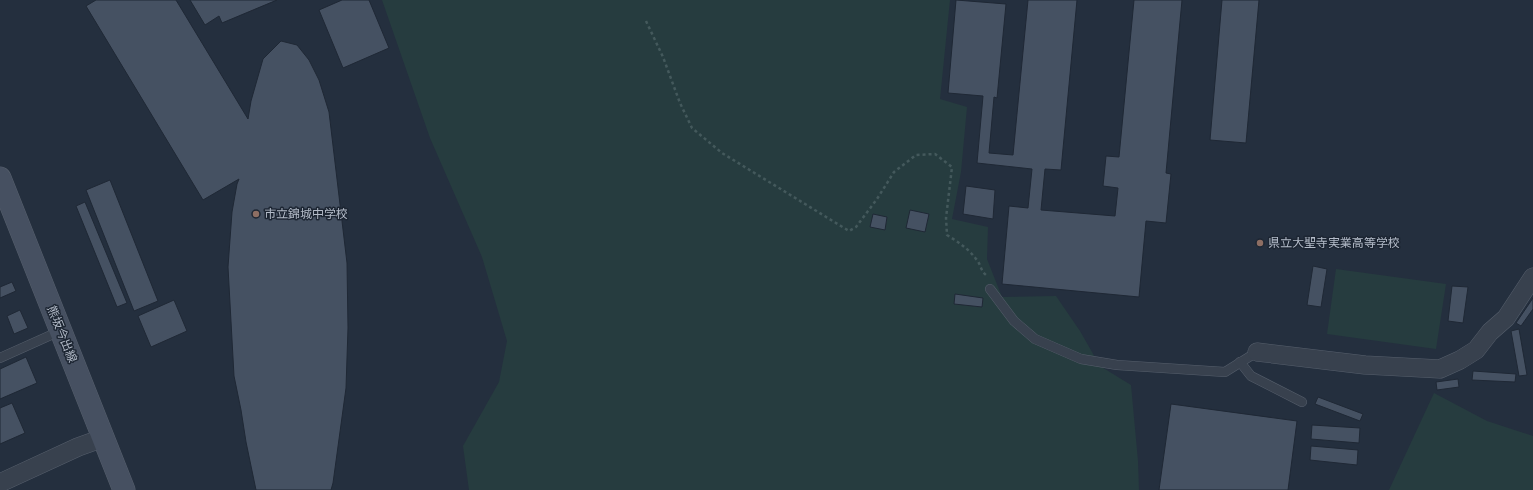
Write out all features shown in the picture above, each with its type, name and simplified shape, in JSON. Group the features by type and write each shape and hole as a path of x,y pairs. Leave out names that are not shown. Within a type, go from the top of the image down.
{"main road":[{"name":"熊坂今出線","path":"0,180 124,490"}],"street":[{"path":"1257,352 1365,365 1440,369 1460,360 1476,350 1490,332 1506,318 1533,277"},
{"path":"0,483 78,447 103,438"}],"lane":[{"path":"990,289 1014,321 1035,339 1081,359 1117,365 1225,372 1257,352"},
{"path":"0,358 60,331"},
{"path":"1240,362 1251,376 1302,402"}],"path":[{"path":"646,21 663,57 680,103 692,128 722,153 849,231 856,227 877,199 894,172 916,155 935,154 952,167 946,218 947,235 963,246 977,260 982,271 988,277 990,289"}],"green space":[{"path":"382,0 950,0 940,99 967,107 961,172 952,219 988,227 987,259 1002,297 1056,296 1080,331 1100,366 1131,385 1138,461 1139,490 469,490 463,446 499,382 507,341 482,257 430,138"},
{"path":"1336,269 1446,284 1436,349 1327,334"},
{"path":"1434,393 1487,421 1533,436 1533,490 1389,490"}],"building":[{"path":"96,0 176,0 248,119 251,101 263,59 281,41 297,45 309,60 319,80 329,112 347,263 348,328 346,388 331,490 256,490 234,376 228,267 232,212 239,179 203,200 86,6"},
{"path":"190,0 277,0 222,23 219,16 205,25"},
{"path":"342,0 369,0 389,48 343,68 319,10"},
{"path":"956,0 1006,4 997,98 994,97 989,153 1013,155 1028,0 1077,0 1061,170 1045,169 1041,210 1115,216 1118,188 1103,186 1106,156 1119,157 1134,0 1182,0 1166,173 1171,174 1166,223 1146,221 1139,297 1002,284 1009,206 1028,208 1032,169 977,163 983,96 948,93"},
{"path":"1222,0 1259,0 1246,143 1210,140"},
{"path":"110,180 158,301 134,311 86,190"},
{"path":"966,186 995,190 993,219 963,214"},
{"path":"85,202 127,303 117,307 76,206"},
{"path":"910,210 929,214 925,232 906,228"},
{"path":"873,214 887,217 885,230 870,227"},
{"path":"1313,266 1327,269 1321,307 1307,305"},
{"path":"12,282 16,291 0,298 0,287"},
{"path":"1452,286 1468,287 1463,323 1448,321"},
{"path":"955,294 983,298 982,307 954,304"},
{"path":"1533,298 1533,309 1521,326 1516,323"},
{"path":"174,300 187,331 151,347 138,316"},
{"path":"20,310 28,328 14,334 7,316"},
{"path":"1519,329 1527,375 1519,376 1511,331"},
{"path":"26,357 37,383 0,399 0,369"},
{"path":"1473,371 1516,374 1515,382 1472,380"},
{"path":"1458,379 1459,387 1437,390 1436,382"},
{"path":"1318,397 1363,414 1360,421 1315,404"},
{"path":"12,403 25,433 0,444 0,408"},
{"path":"1171,404 1297,421 1288,490 1159,490"},
{"path":"1312,425 1360,428 1359,443 1311,439"},
{"path":"1311,446 1358,450 1357,465 1310,460"}],"place":[{"name":"市立錦城中学校","path":"256,214"},
{"name":"県立大聖寺実業高等学校","path":"1260,243"}]}
